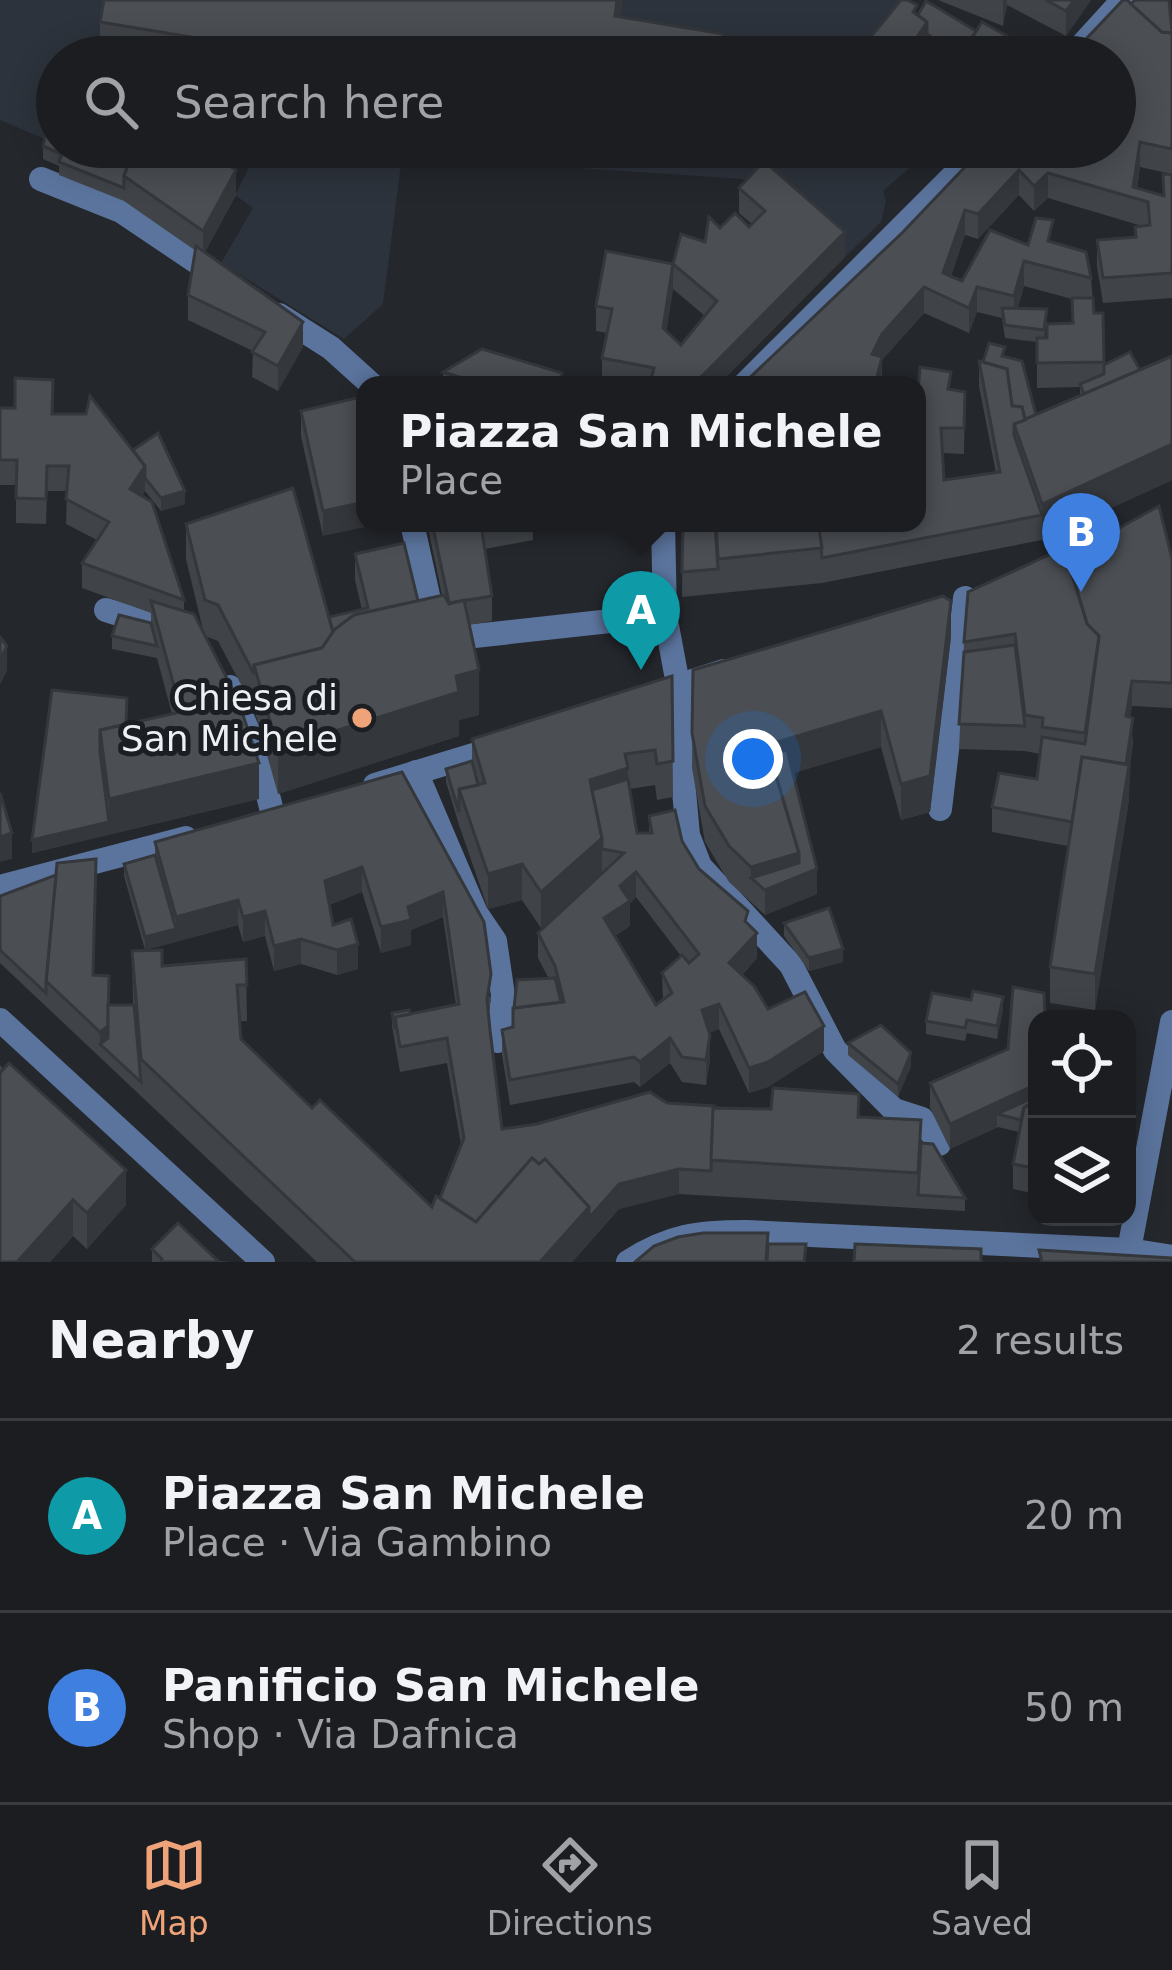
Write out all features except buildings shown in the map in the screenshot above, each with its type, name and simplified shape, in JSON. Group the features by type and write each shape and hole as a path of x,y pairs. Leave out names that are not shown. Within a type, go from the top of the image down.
{"street":[{"path":"1090,36 1123,0"},
{"path":"753,376 961,168"},
{"path":"41,179 121,211 331,348 362,376"},
{"path":"414,532 432,626 456,638 664,607"},
{"path":"663,532 664,607 683,711 688,836 700,866 791,965 835,1050 894,1110 922,1119 939,1144"},
{"path":"940,809 965,598"},
{"path":"106,610 182,634"},
{"path":"616,707 746,665"},
{"path":"220,667 252,739 273,815"},
{"path":"355,790 530,736"},
{"path":"416,772 476,913 495,941 502,995 498,1041"},
{"path":"0,886 205,833"},
{"path":"0,1020 263,1262"},
{"path":"1129,1250 1172,1022"},
{"path":"628,1262 651,1247 695,1232 1129,1250 1172,1257"}],"shaded area":[{"path":"0,0 907,0 903,23 892,36 36,36 36,135 0,120"},
{"path":"249,168 400,168 383,304 344,339 221,263 253,208 235,195"},
{"path":"580,168 910,168 883,191 881,222 845,257 758,180"}],"place":[{"name":"Panificio San Michele","path":"1081,592"},
{"name":"Piazza San Michele","path":"641,670"},
{"name":"Chiesa di San Michele","path":"362,718"}]}
